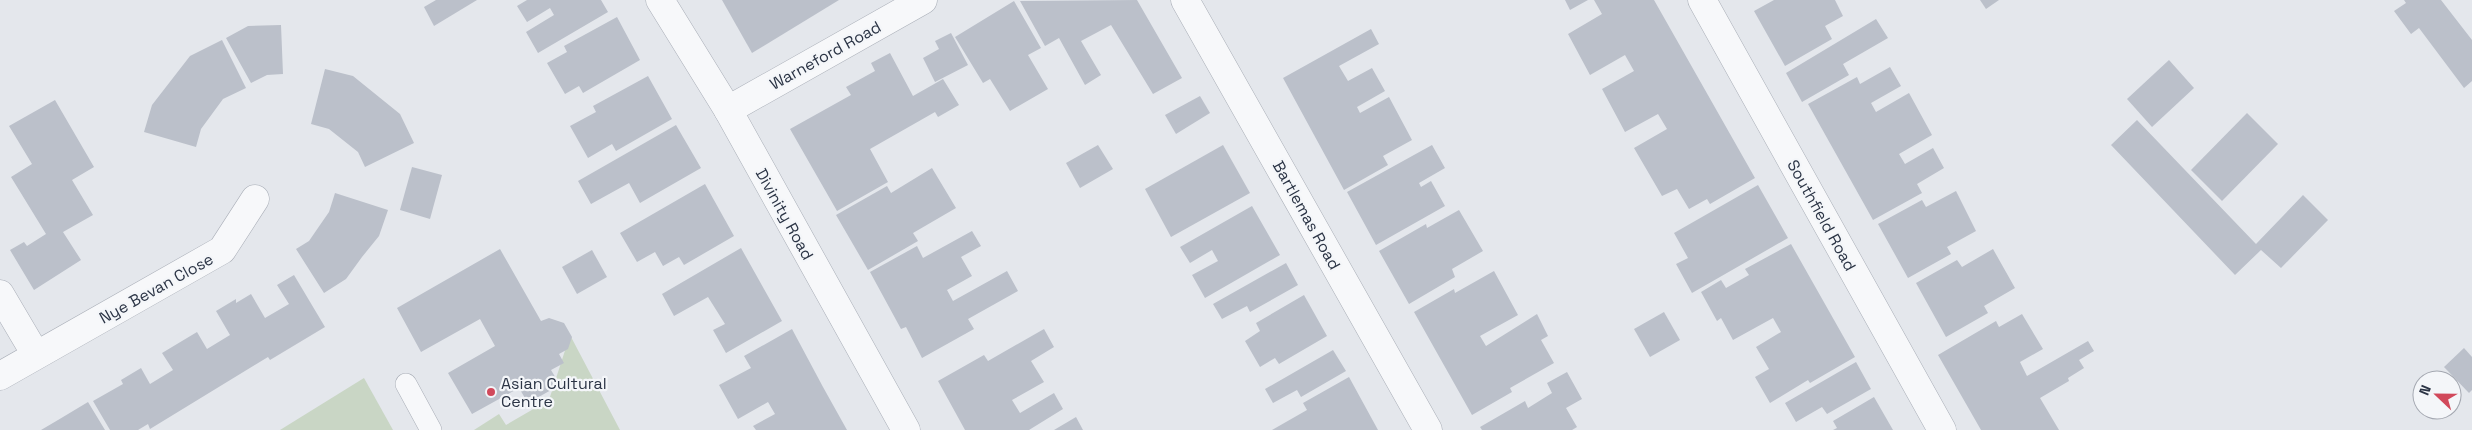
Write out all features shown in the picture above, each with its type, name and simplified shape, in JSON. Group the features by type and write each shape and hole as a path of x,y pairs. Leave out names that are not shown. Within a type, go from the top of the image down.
{"street":[{"name":"Divinity Road","path":"660,0 728,110 906,430"},
{"name":"Warneford Road","path":"728,110 923,0"},
{"name":"Bartlemas Road","path":"1185,0 1428,430"},
{"name":"Southfield Road","path":"1702,0 1942,430"},
{"name":"Nye Bevan Close","path":"0,376 222,250 255,199"},
{"path":"0,294 36,355"}],"lane":[{"path":"406,384 431,430"}],"green space":[{"path":"570,335 620,430 474,430 499,414 506,425 549,400"},
{"path":"364,378 393,430 280,430"}],"building":[{"path":"436,0 477,0 434,26 424,7"},
{"path":"527,0 601,0 608,12 538,53 526,32 554,15 550,8 527,22 517,6"},
{"path":"722,0 839,0 752,53"},
{"path":"1137,0 1182,78 1153,94 1111,25 1081,41 1101,75 1085,85 1059,38 1045,46 1020,1"},
{"path":"1565,0 1588,0 1570,10"},
{"path":"1594,0 1654,0 1755,178 1710,204 1707,199 1689,209 1677,189 1662,196 1634,148 1667,129 1658,114 1625,132 1602,89 1634,71 1625,55 1590,75 1568,34 1602,14"},
{"path":"1774,0 1835,0 1843,16 1825,26 1832,39 1785,66 1754,11"},
{"path":"1980,0 1999,0 1986,9"},
{"path":"2404,0 2441,0 2472,40 2472,81 2464,88 2419,28 2411,34 2394,11 2406,3"},
{"path":"1014,1 1041,48 1028,55 1048,89 1010,111 990,79 983,83 955,37"},
{"path":"617,17 640,60 583,93 579,86 565,94 547,63 567,52 564,46"},
{"path":"1876,19 1888,38 1843,64 1849,75 1802,102 1786,73"},
{"path":"281,25 283,74 267,75 251,83 226,38 248,26"},
{"path":"1371,29 1379,44 1339,66 1348,81 1372,68 1385,91 1357,107 1360,113 1389,97 1412,140 1383,156 1388,165 1344,190 1283,78"},
{"path":"951,33 968,65 935,82 923,58 939,49 935,41"},
{"path":"222,40 246,88 223,99 201,129 196,147 144,132 152,105 190,56"},
{"path":"890,53 913,96 943,79 959,105 938,117 935,112 870,149 888,182 837,211 790,129 851,95 846,87 875,71 871,63"},
{"path":"2169,60 2194,88 2152,127 2127,99"},
{"path":"1890,67 1901,86 1871,103 1876,112 1909,93 1932,135 1899,154 1905,164 1933,148 1944,168 1917,184 1922,193 1873,220 1808,104 1857,77 1860,84"},
{"path":"325,69 353,76 400,114 414,143 365,167 358,152 329,129 311,124"},
{"path":"648,76 672,119 616,151 612,144 588,158 570,126 596,112 593,106"},
{"path":"1200,96 1210,113 1176,134 1165,115"},
{"path":"55,100 94,167 72,180 93,215 63,232 81,260 34,290 10,250 24,242 27,246 46,234 11,177 32,164 9,126"},
{"path":"2247,113 2278,144 2222,201 2191,170"},
{"path":"2137,120 2256,244 2303,195 2328,220 2281,268 2261,250 2235,275 2111,145"},
{"path":"676,125 701,168 640,203 629,183 591,204 578,181"},
{"path":"1098,145 1113,169 1080,188 1066,163"},
{"path":"1223,145 1250,193 1171,237 1145,189"},
{"path":"1432,145 1445,168 1419,183 1421,187 1431,181 1445,206 1376,245 1347,192"},
{"path":"412,167 442,175 430,219 400,210"},
{"path":"932,168 956,208 913,233 918,241 868,270 836,215 887,186 891,193"},
{"path":"705,184 734,236 684,265 679,257 663,266 655,252 637,262 620,233"},
{"path":"1758,185 1788,238 1692,293 1676,264 1688,258 1674,233"},
{"path":"1956,191 1976,231 1947,247 1951,254 1908,278 1878,224 1922,200 1926,207"},
{"path":"335,193 388,210 379,236 346,279 324,293 296,249 309,241 329,212"},
{"path":"1252,206 1280,255 1205,298 1192,275 1218,261 1212,250 1190,263 1180,247"},
{"path":"1459,210 1483,251 1452,269 1455,277 1409,304 1379,251 1426,224 1427,228"},
{"path":"972,231 981,246 961,257 972,276 947,290 953,301 1007,271 1018,291 968,319 974,329 922,358 906,327 901,329 870,272 917,246 923,258"},
{"path":"1791,244 1855,357 1810,383 1808,380 1770,403 1755,377 1769,369 1756,347 1781,332 1773,318 1733,340 1721,318 1717,321 1701,292 1721,280 1726,288 1749,275 1745,269"},
{"path":"741,248 782,321 726,353 713,330 725,324 708,297 674,316 662,294"},
{"path":"500,249 541,321 549,318 564,323 572,337 568,349 559,354 564,363 551,370 560,385 528,403 519,388 472,414 448,373 495,346 480,319 421,352 397,308"},
{"path":"1993,249 2015,288 1984,306 1988,313 1946,337 1916,283 1957,260 1962,267"},
{"path":"592,250 607,277 577,294 562,267"},
{"path":"1286,263 1298,285 1250,312 1247,306 1222,319 1213,304"},
{"path":"1494,271 1518,315 1480,336 1486,346 1537,314 1548,336 1541,340 1554,363 1510,388 1512,392 1472,415 1414,312 1454,289 1455,293"},
{"path":"294,275 325,327 270,360 268,357 150,429 148,424 138,430 110,430 93,401 123,384 121,380 141,368 150,384 173,370 162,353 197,332 207,349 230,335 216,311 236,299 236,303 251,294 265,318 289,304 277,285"},
{"path":"1304,295 1327,336 1279,364 1275,358 1260,367 1245,341 1260,331 1256,323"},
{"path":"1664,312 1680,340 1650,357 1634,329"},
{"path":"2022,314 2043,349 2020,362 2027,376 2088,341 2094,351 2079,360 2084,368 2068,378 2069,381 2040,398 2059,430 1981,430 1938,355 1996,321 1999,327"},
{"path":"792,329 847,430 756,430 753,426 775,414 768,402 738,419 719,385 751,368 744,356"},
{"path":"1044,329 1054,347 1031,361 1044,382 1012,400 1020,413 1054,393 1063,409 1029,430 965,430 938,381 984,355 988,361"},
{"path":"2464,348 2472,357 2472,390 2469,393 2462,386 2462,370 2447,370 2444,367"},
{"path":"1333,350 1346,371 1301,397 1297,390 1273,403 1265,389"},
{"path":"1856,362 1871,389 1827,414 1822,407 1796,422 1785,403"},
{"path":"1567,372 1582,399 1566,408 1577,427 1572,430 1482,430 1480,427 1525,401 1528,408 1552,393 1547,383"},
{"path":"1349,377 1378,430 1272,430 1307,410 1303,403"},
{"path":"1874,397 1893,430 1833,430 1837,428 1833,421"},
{"path":"88,402 105,430 41,430 58,420"},
{"path":"1076,417 1083,430 1054,430"}],"place":[{"name":"Asian Cultural Centre","path":"491,392"}]}
